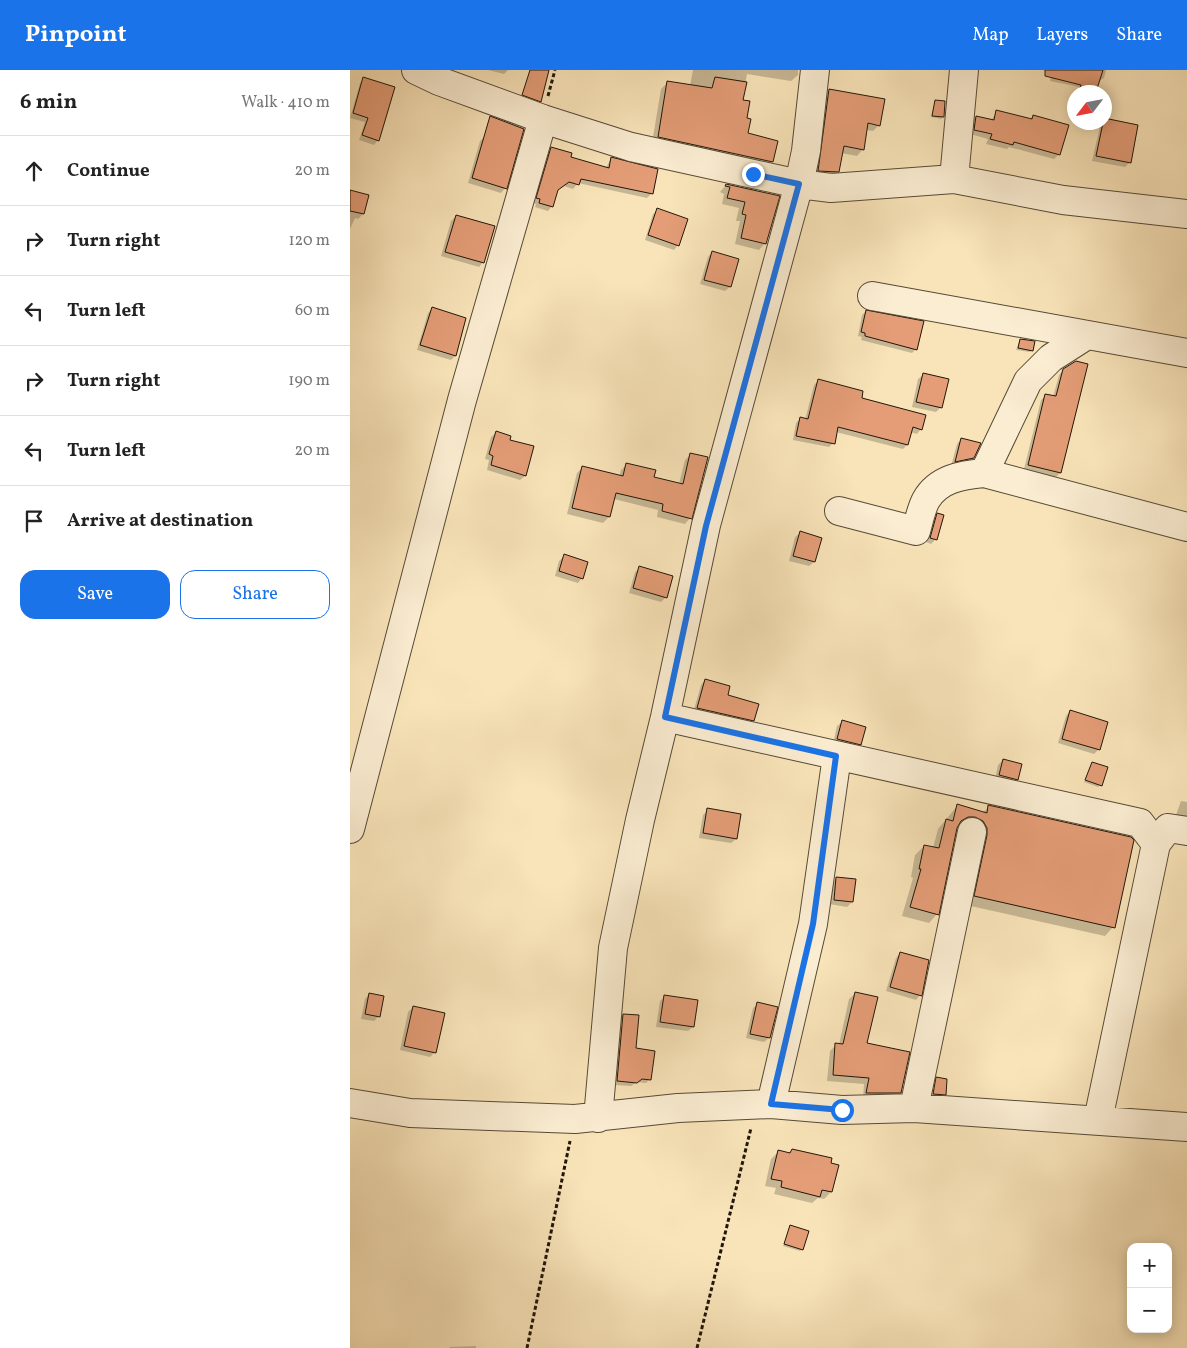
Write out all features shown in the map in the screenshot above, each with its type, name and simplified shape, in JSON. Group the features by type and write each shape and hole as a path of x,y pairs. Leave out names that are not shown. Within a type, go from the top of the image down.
{"street":[{"path":"416,70 439,81 543,119 631,147 799,184 832,188 954,179 1063,200 1187,214"},
{"path":"586,1119 613,948 640,820 665,717 706,526 799,184 806,151 814,70"},
{"path":"954,179 964,70"},
{"path":"350,829 459,410 543,119"},
{"path":"872,296 1187,353"},
{"path":"984,473 1028,381 1050,358 1087,335"},
{"path":"839,511 916,531 926,500 945,481 961,475 984,473 1187,527"},
{"path":"665,717 1140,823 1156,844"},
{"path":"764,1105 813,924 836,756"},
{"path":"1098,1120 1156,844 1168,828 1187,831"},
{"path":"914,1108 972,832"},
{"path":"350,1102 410,1113 586,1119 678,1108 764,1105 842,1110 914,1108 1187,1127"}],"path":[{"path":"698,1348 764,1105"},
{"path":"526,1348 586,1119"}],"building":[{"path":"530,70 549,70 541,102 522,95"},
{"path":"1045,70 1103,70 1098,85 1081,85 1045,76"},
{"path":"363,77 395,87 379,141 362,135 368,118 353,113"},
{"path":"715,77 747,82 743,100 750,101 747,118 751,119 748,133 778,141 773,162 658,137 667,81 712,88"},
{"path":"829,89 885,99 880,126 868,123 864,150 844,146 839,172 818,171"},
{"path":"935,100 945,101 944,117 932,116"},
{"path":"996,110 1032,119 1033,115 1067,124 1068,130 1060,155 1014,142 1013,145 990,139 992,134 974,130 976,116 994,120"},
{"path":"490,116 524,129 507,189 472,178"},
{"path":"1112,120 1138,125 1131,163 1096,156 1101,130 1112,130"},
{"path":"551,147 572,153 571,157 609,168 611,157 658,169 653,194 581,179 579,185 569,182 558,190 553,207 539,203 540,199 536,198"},
{"path":"726,184 780,196 766,244 741,238 746,215 742,214 745,202 727,198 730,187 725,186"},
{"path":"350,190 369,195 364,214 350,211"},
{"path":"657,208 688,219 679,246 648,235"},
{"path":"456,215 495,226 484,263 445,252"},
{"path":"712,251 739,259 731,287 704,280"},
{"path":"432,307 466,318 456,356 420,345"},
{"path":"866,310 924,321 917,350 865,336 865,333 861,332"},
{"path":"1020,339 1035,341 1033,351 1018,348"},
{"path":"1076,361 1088,364 1061,473 1028,465 1045,394 1056,396 1063,369"},
{"path":"923,373 949,379 942,408 916,402"},
{"path":"818,379 863,391 862,398 926,415 922,430 913,427 908,445 838,427 835,444 796,436 800,417 808,419"},
{"path":"496,431 511,436 510,440 534,446 526,476 491,465 493,456 489,454"},
{"path":"961,438 981,443 974,458 955,462"},
{"path":"690,453 708,457 692,519 662,511 663,504 616,493 610,517 572,508 582,466 623,476 626,463 656,470 654,477 683,484"},
{"path":"937,513 944,515 937,540 930,538"},
{"path":"800,531 822,538 815,562 793,556"},
{"path":"564,554 588,562 583,579 559,571"},
{"path":"639,566 673,576 667,598 633,588"},
{"path":"705,679 730,686 728,695 759,704 754,721 697,708"},
{"path":"1070,710 1108,722 1100,750 1062,739"},
{"path":"842,720 866,727 861,745 837,739"},
{"path":"1003,759 1022,764 1018,780 999,775"},
{"path":"1092,762 1108,767 1102,786 1085,780"},
{"path":"957,804 987,813 988,805 1131,837 1134,840 1115,928 974,896 987,835 987,828 983,821 975,817 968,817 961,821 957,828 939,915 910,907 921,869 919,869 924,845 939,848 946,819 953,821"},
{"path":"707,808 741,814 737,839 703,833"},
{"path":"836,877 856,879 853,902 834,900"},
{"path":"900,952 929,960 922,996 890,987"},
{"path":"855,992 878,997 867,1043 910,1052 901,1093 866,1093 869,1078 833,1075 835,1043 843,1044"},
{"path":"369,993 384,996 380,1017 365,1014"},
{"path":"664,995 698,1000 694,1027 660,1022"},
{"path":"757,1002 778,1007 770,1038 750,1034"},
{"path":"413,1006 445,1013 436,1053 404,1046"},
{"path":"623,1014 639,1015 636,1048 655,1051 651,1080 642,1079 637,1083 617,1081"},
{"path":"936,1077 947,1079 946,1095 933,1094"},
{"path":"792,1149 832,1158 831,1163 839,1165 832,1192 822,1190 820,1197 781,1187 782,1181 771,1179 778,1150 790,1153"},
{"path":"790,1225 809,1231 803,1250 784,1244"}],"route":[{"path":"753,174 799,184 706,526 665,717 836,756 813,924 771,1104 842,1110"}]}
